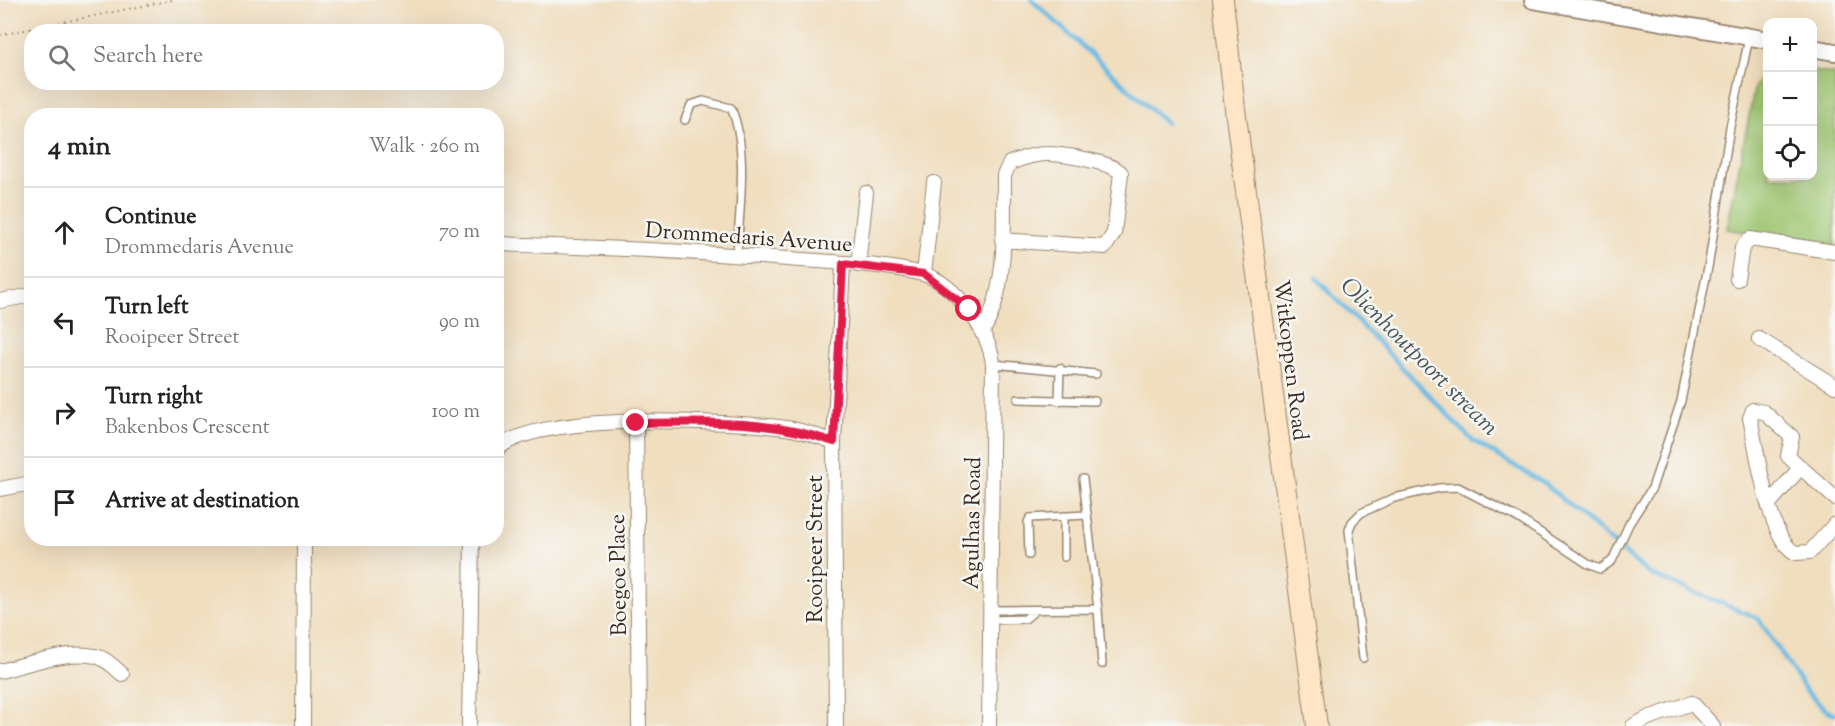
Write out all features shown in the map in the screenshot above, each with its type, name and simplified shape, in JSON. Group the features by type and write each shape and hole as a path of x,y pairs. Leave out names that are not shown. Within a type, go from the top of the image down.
{"main road":[{"name":"Witkoppen Road","path":"1223,0 1235,109 1317,726"}],"street":[{"path":"1533,0 1763,39"},
{"path":"1817,49 1835,52"},
{"path":"980,328 995,309 1002,240 1004,175 1010,163 1046,154 1105,164 1117,168 1121,173 1114,233 1105,247 1002,240"},
{"path":"924,274 934,183"},
{"path":"858,265 866,193"},
{"path":"1737,279 1742,248 1750,239 1835,252"},
{"name":"Drommedaris Avenue","path":"504,244 658,249 858,265 924,274 969,309 980,328"},
{"name":"Rooipeer Street","path":"836,726 834,442 843,264"},
{"path":"0,302 24,297"},
{"name":"Agulhas Road","path":"980,328 993,364 989,726"},
{"path":"1758,339 1835,386"},
{"path":"1835,498 1787,454 1792,437 1764,412 1754,410 1750,418 1769,504 1783,544 1796,553 1810,552 1835,524"},
{"path":"504,445 513,439 539,430 636,423 748,424 789,428 834,442"},
{"name":"Boegoe Place","path":"636,423 639,726"},
{"path":"1769,504 1800,468"},
{"path":"0,489 24,484"},
{"path":"303,726 304,546"},
{"path":"470,726 472,546"},
{"path":"0,671 61,657 94,656 105,660 122,674"},
{"path":"1633,726 1648,718 1692,703 1713,726"}],"lane":[{"path":"1363,658 1349,530 1356,518 1372,507 1410,493 1458,487 1518,518 1596,568 1606,567 1652,488 1681,401 1709,262 1730,127 1749,37"},
{"path":"685,120 691,105 703,101 731,108 735,118 739,132 741,191 737,255"},
{"path":"993,364 1060,368 1096,374"},
{"path":"1059,401 1060,368"},
{"path":"1017,399 1095,401"},
{"path":"1083,479 1102,664"},
{"path":"1029,555 1028,520 1034,516 1086,515"},
{"path":"1064,516 1064,557"},
{"path":"991,615 1027,618 1036,610 1098,609"}],"path":[{"path":"54,24 172,0"},
{"path":"0,35 24,30"}],"green space":[{"path":"1817,72 1835,74 1835,248 1727,229 1755,85 1763,77 1763,180 1817,180"}],"waterway":[{"name":"Olienhoutpoort stream","path":"1032,0 1166,123"},
{"name":"Olienhoutpoort stream","path":"1316,278 1472,440 1545,484 1649,574 1758,618 1806,691 1825,709 1835,714"}],"route":[{"path":"636,423 748,424 789,428 834,442 843,264 924,274 940,284 969,309"}]}
